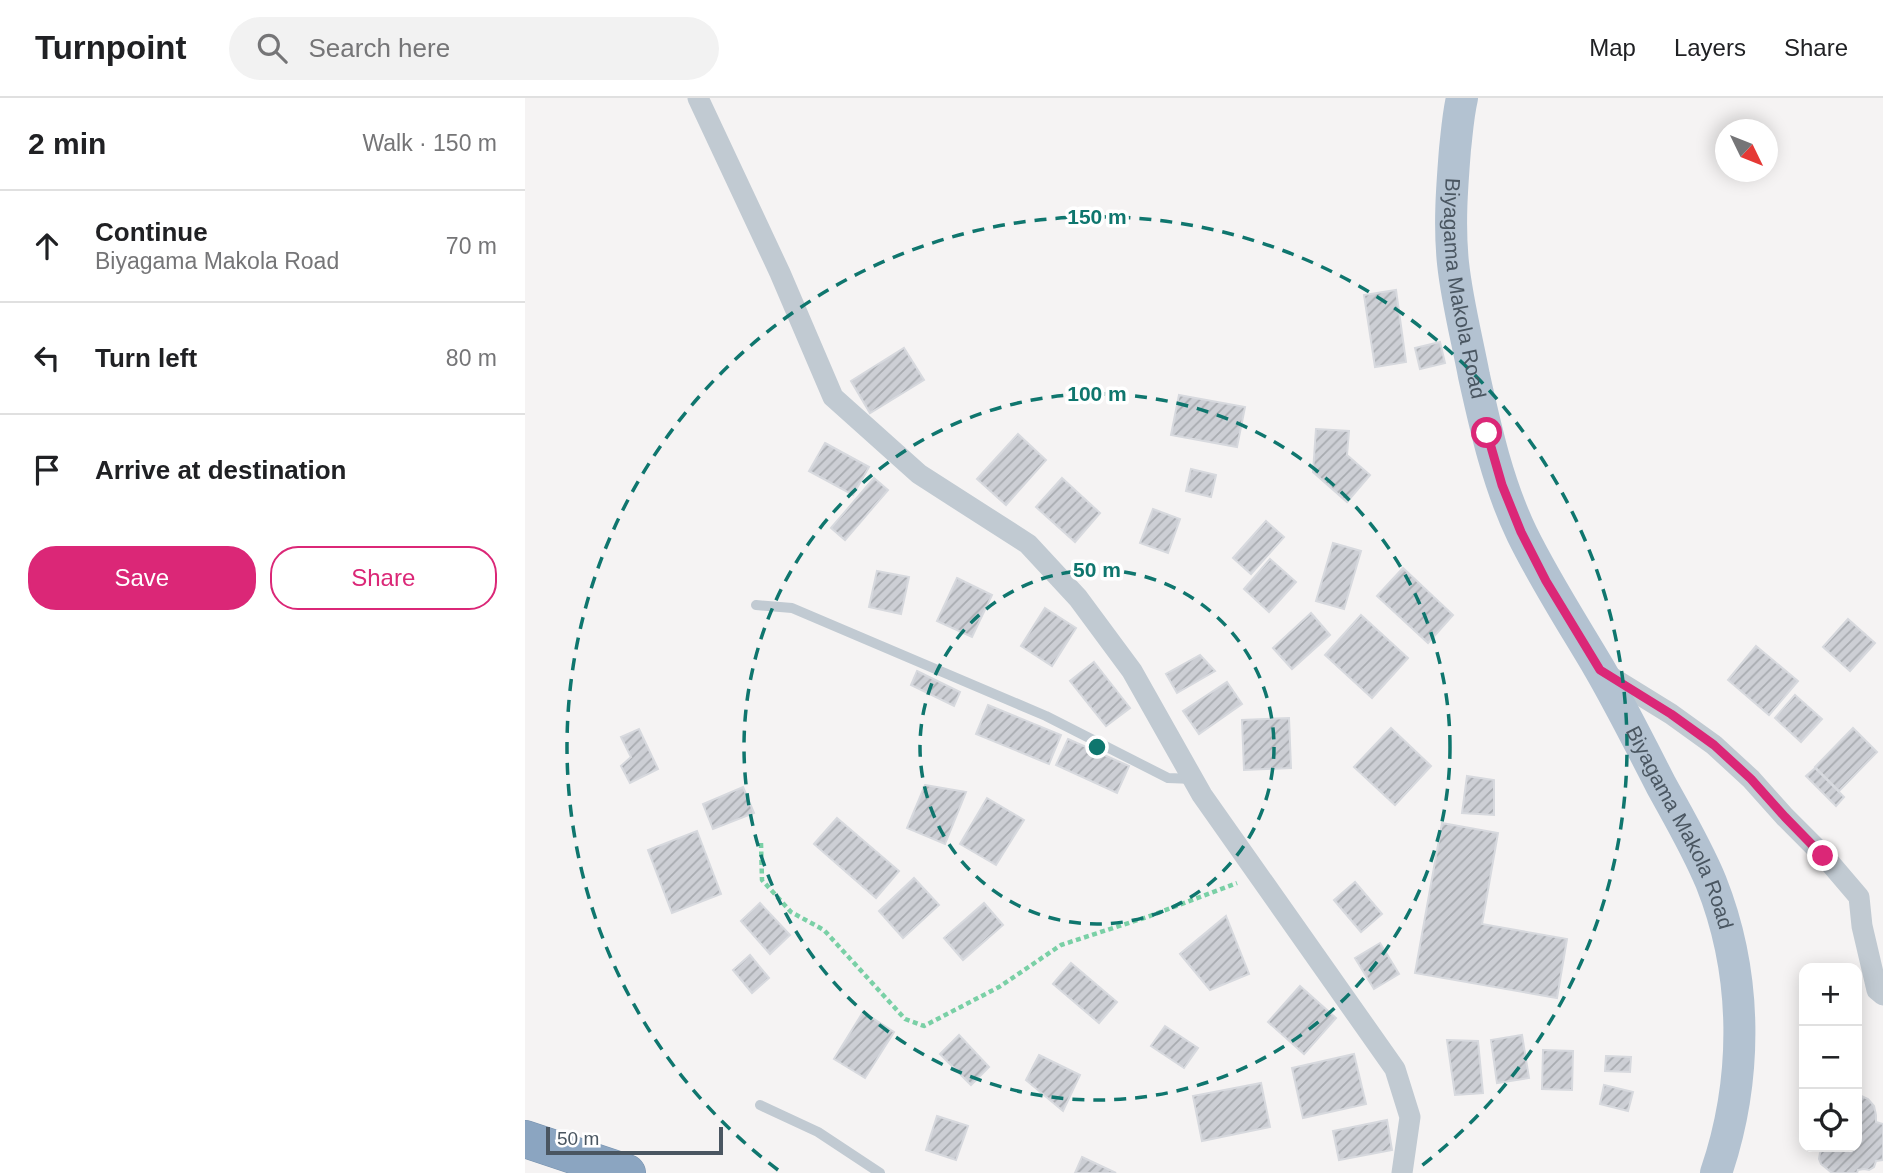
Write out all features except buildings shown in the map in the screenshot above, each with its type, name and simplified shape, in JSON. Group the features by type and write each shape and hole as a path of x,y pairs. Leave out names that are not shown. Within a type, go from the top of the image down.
{"highway":[{"path":"525,1139 627,1173"}],"main road":[{"name":"Biyagama Makola Road","path":"1462,98 1451,212 1453,263 1487,433 1502,485 1521,532 1546,581 1600,670 1710,881 1729,941 1739,1009 1739,1058 1727,1140 1716,1173"}],"street":[{"path":"698,98 780,273 833,397 919,474 1028,544 1078,598 1132,671 1202,794 1395,1069 1410,1117 1402,1173"},
{"path":"1600,670 1671,714 1714,745 1751,779 1859,897 1862,926 1877,990 1883,995"}],"lane":[{"path":"756,605 792,608 1046,716 1168,778 1193,779"},
{"path":"760,1105 818,1132 880,1173"}],"path":[{"path":"761,843 762,880 791,912 824,930 905,1019 924,1026 999,986 1061,945 1150,916 1248,879"}],"route":[{"path":"1487,433 1502,485 1521,532 1546,581 1600,670 1671,714 1714,745 1751,779 1823,856"}]}
